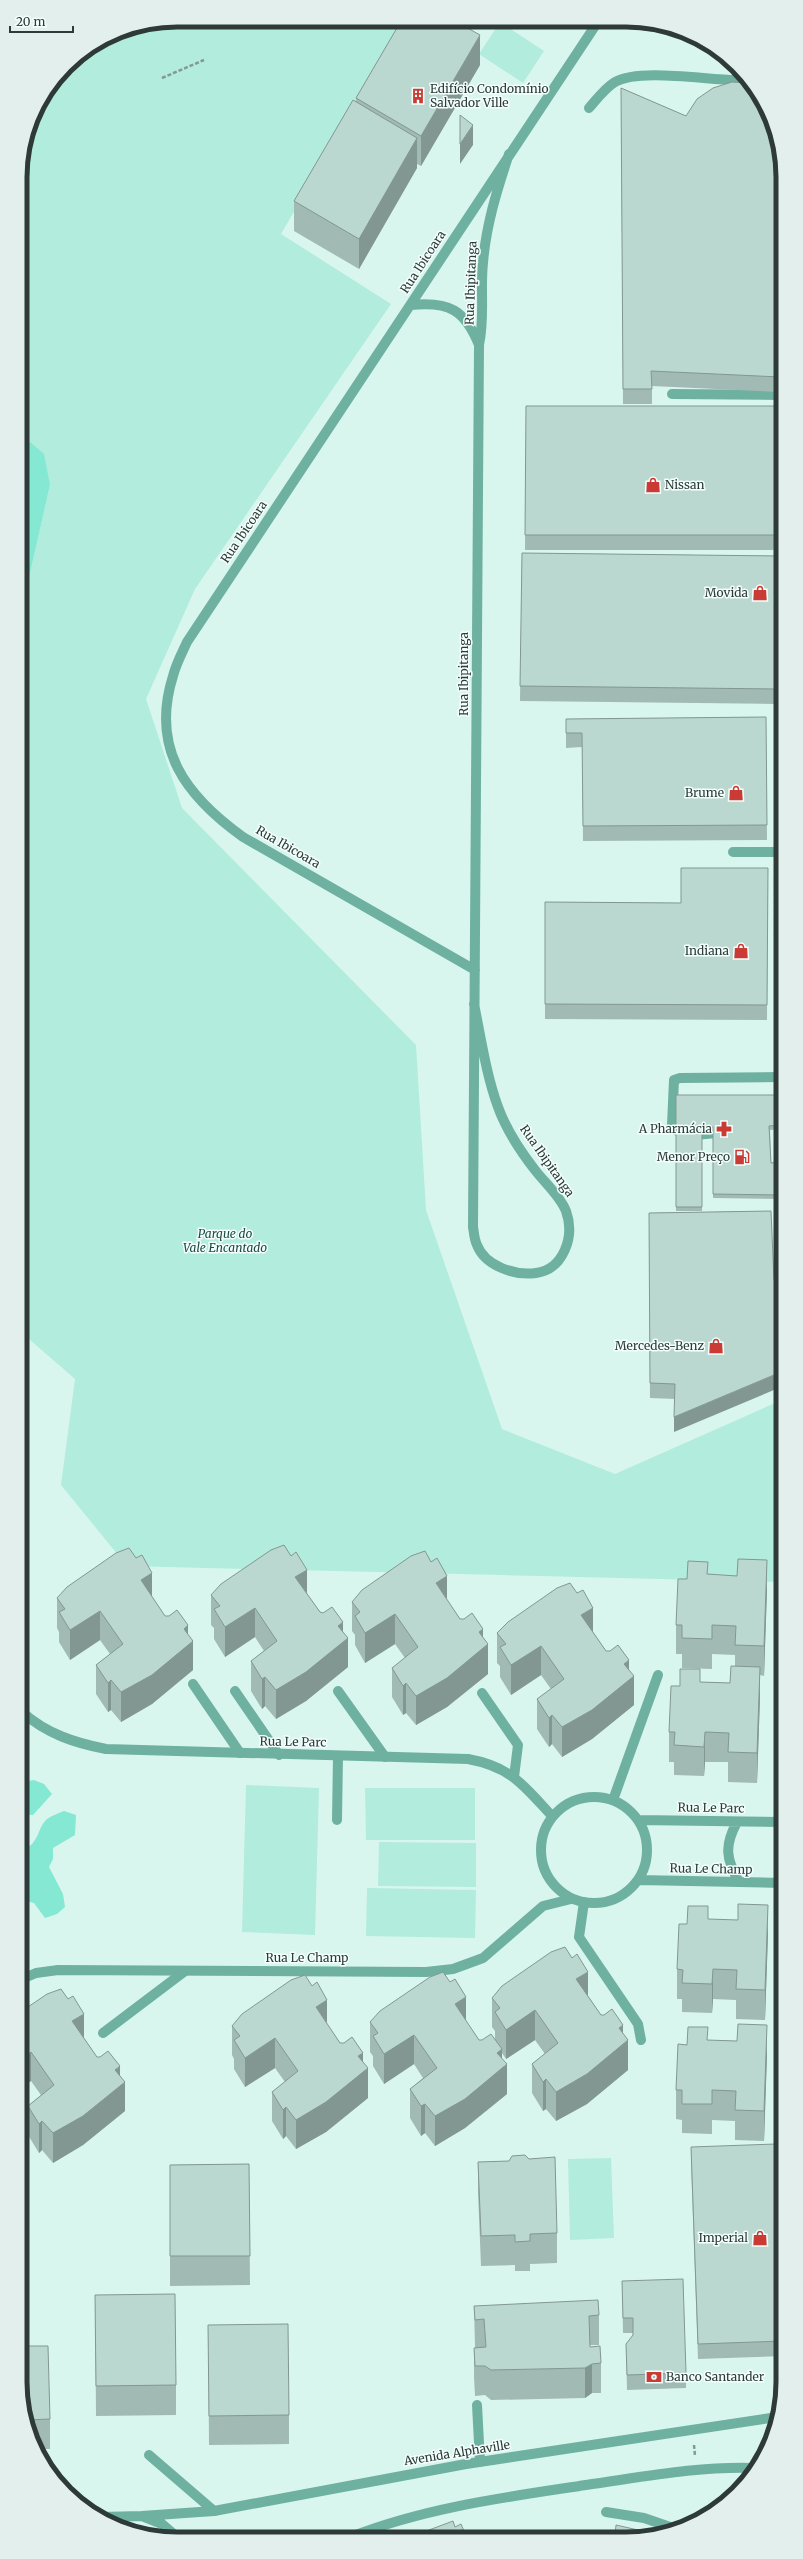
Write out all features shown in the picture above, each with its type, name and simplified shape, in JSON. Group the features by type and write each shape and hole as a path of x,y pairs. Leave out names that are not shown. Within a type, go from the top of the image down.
{"street":[{"name":"Rua Ibicoara","path":"475,970 243,836 214,816 188,788 172,760 167,734 167,702 173,676 187,642 594,27"},
{"path":"589,108 616,82 630,77 647,75 740,79"},
{"name":"Rua Ibipitanga","path":"474,1004 488,1072 498,1108 515,1140 566,1211 569,1230 566,1248 558,1262 544,1272 525,1275 505,1270 490,1260 477,1246 473,1227 474,1004 479,345 483,324 483,265 486,231 509,154"},
{"name":"Rua Ibipitanga","path":"411,305 428,303 444,306 460,313 471,326 479,345"},
{"path":"672,394 776,395"},
{"path":"733,852 776,852"},
{"path":"735,1131 678,1132 672,1125 674,1080 680,1078 776,1077"},
{"path":"613,1800 658,1675"},
{"path":"193,1684 240,1753"},
{"path":"235,1691 279,1755"},
{"path":"338,1691 385,1757"},
{"path":"482,1692 518,1745 514,1777"},
{"name":"Rua Le Parc","path":"27,1717 33,1722 55,1734 78,1744 106,1749 279,1755 468,1759 500,1767 514,1777 552,1816"},
{"path":"337,1820 338,1756"},
{"path":"596,1796 613,1800 627,1808 638,1820 644,1832 647,1850 644,1869 639,1880 625,1894 608,1902 584,1902 571,1899 555,1886 542,1863 541,1846 543,1836 552,1816 565,1805 580,1798 596,1796"},
{"name":"Rua Le Parc","path":"638,1820 776,1822"},
{"path":"737,1822 729,1836 728,1852 731,1869 739,1882"},
{"name":"Rua Le Champ","path":"639,1880 776,1883"},
{"name":"Rua Le Champ","path":"27,1977 36,1973 58,1970 426,1972 453,1969 483,1958 544,1906 571,1899"},
{"path":"584,1902 580,1937 638,2024 641,2040"},
{"path":"103,2033 186,1971"},
{"path":"476,2405 480,2462"},
{"name":"Avenida Alphaville","path":"109,2516 142,2516 214,2510 352,2483 772,2418"},
{"path":"149,2455 214,2510"},
{"path":"366,2532 428,2512 475,2502 696,2469 749,2468"},
{"path":"606,2512 644,2518 668,2526"},
{"name":"Avenida Alphaville","path":"142,2516 162,2524 171,2532"}],"path":[{"path":"162,78 204,60"},
{"path":"692,2431 696,2469"}],"green space":[{"name":"Parque do Vale Encantado","path":"402,27 281,234 391,304 195,589 146,699 182,808 416,1045 426,1210 502,1429 615,1474 776,1403 776,1582 127,1566 61,1485 75,1379 27,1336 27,587 50,485 30,442 27,443 27,167 32,138 42,111 64,78 75,67 94,52 119,38 157,28"},
{"path":"497,27 508,27 544,51 523,83 479,54"},
{"path":"246,1785 319,1788 315,1935 242,1932"},
{"path":"365,1788 475,1788 475,1840 366,1840"},
{"path":"379,1842 476,1843 476,1887 378,1886"},
{"path":"367,1888 476,1890 475,1938 366,1936"},
{"path":"611,2158 614,2238 570,2240 568,2159"}],"shaded area":[{"path":"30,442 44,454 50,485 27,587 27,443"},
{"path":"34,1780 44,1784 52,1794 33,1815 27,1814 27,1781"},
{"path":"64,1811 76,1815 75,1835 53,1848 53,1859 49,1867 63,1894 65,1907 57,1914 45,1918 34,1903 27,1901 27,1848 35,1840 41,1827 47,1819"}],"building":[{"name":"Edifício Condomínio Salvador Ville","path":"397,27 466,27 480,35 421,136 356,98"},
{"path":"732,82 742,83 761,111 771,138 776,167 776,377 651,371 652,389 623,389 621,88 686,116 697,99 713,88"},
{"path":"353,100 417,138 359,239 294,201"},
{"path":"460,115 473,125 460,144"},
{"name":"Nissan","path":"526,406 776,406 776,535 525,535"},
{"path":"522,553 776,556 776,689 520,686"},
{"path":"766,717 767,825 583,826 582,733 566,733 566,719"},
{"path":"681,868 768,868 767,1005 545,1004 545,902 681,903"},
{"name":"Menor Preço","path":"676,1095 776,1095 776,1125 769,1126 771,1163 776,1162 776,1195 713,1194 713,1127 702,1127 702,1207 676,1207"},
{"name":"Mercedes-Benz","path":"771,1211 774,1280 776,1283 776,1374 674,1417 675,1384 650,1383 649,1213"},
{"path":"284,1545 291,1556 296,1552 307,1570 295,1577 320,1612 323,1613 332,1607 343,1622 338,1626 348,1638 306,1672 276,1690 265,1677 262,1679 251,1661 277,1641 255,1608 225,1627 214,1609 220,1606 211,1595 221,1584 271,1550"},
{"path":"129,1548 136,1558 142,1555 152,1573 141,1580 165,1616 169,1616 177,1610 188,1625 184,1629 193,1641 152,1675 121,1692 111,1680 108,1683 96,1665 123,1644 100,1611 70,1630 59,1612 65,1609 57,1598 67,1587 116,1553"},
{"path":"425,1551 431,1562 437,1558 447,1576 436,1583 460,1619 464,1619 472,1613 483,1629 479,1632 488,1644 447,1678 416,1696 406,1683 403,1686 392,1668 418,1647 395,1614 365,1633 355,1616 360,1612 352,1602 362,1590 411,1556"},
{"path":"738,1559 767,1560 764,1646 735,1645 736,1626 712,1625 712,1639 682,1638 682,1625 676,1625 678,1579 687,1579 688,1561 708,1562 707,1574 737,1576"},
{"path":"570,1583 577,1593 583,1590 593,1608 581,1615 606,1651 610,1651 618,1645 629,1660 624,1664 634,1676 592,1710 562,1727 552,1715 549,1718 537,1699 564,1679 541,1646 511,1665 500,1647 506,1644 497,1633 508,1622 557,1588"},
{"path":"731,1666 760,1667 757,1753 728,1752 729,1733 705,1732 704,1747 674,1745 675,1732 669,1732 671,1686 680,1686 680,1669 700,1669 700,1682 730,1683"},
{"path":"738,1904 768,1905 765,1990 736,1989 737,1970 713,1969 712,1984 682,1983 683,1970 677,1969 679,1924 687,1924 688,1906 708,1906 708,1919 738,1920"},
{"path":"565,1947 572,1958 577,1954 588,1972 576,1979 601,2015 604,2015 612,2009 623,2025 619,2028 628,2040 587,2074 556,2092 546,2079 543,2082 532,2064 558,2043 535,2010 506,2030 495,2012 500,2008 492,1998 502,1986 551,1952"},
{"path":"443,1972 450,1982 455,1979 466,1997 455,2004 479,2040 482,2040 491,2034 502,2049 497,2053 507,2064 465,2099 435,2116 425,2104 421,2106 410,2089 437,2068 414,2035 384,2054 373,2036 378,2033 370,2022 380,2011 430,1977"},
{"path":"305,1975 312,1986 317,1982 327,2000 316,2007 340,2043 344,2043 352,2037 363,2053 358,2056 368,2068 326,2102 296,2120 286,2107 283,2110 272,2092 298,2071 275,2038 245,2058 234,2040 240,2036 232,2026 242,2014 291,1980"},
{"path":"61,1989 68,1999 73,1996 84,2014 72,2021 97,2057 100,2057 108,2051 120,2066 115,2070 125,2082 83,2116 53,2133 42,2121 39,2124 28,2106 54,2085 31,2052 27,2055 27,2008 47,1994"},
{"path":"738,2024 767,2025 764,2111 735,2110 736,2091 712,2090 712,2104 682,2104 682,2090 676,2090 678,2044 687,2045 688,2027 708,2027 707,2040 737,2041"},
{"path":"776,2144 776,2341 698,2344 691,2147"},
{"path":"525,2155 529,2159 555,2157 557,2233 530,2234 530,2241 515,2242 515,2235 481,2236 478,2162 509,2161 512,2156"},
{"path":"249,2164 250,2256 170,2256 170,2165"},
{"path":"683,2279 686,2373 627,2375 626,2344 633,2335 633,2318 623,2318 622,2281"},
{"path":"175,2294 176,2385 96,2386 95,2295"},
{"path":"598,2300 599,2315 589,2316 590,2347 600,2346 601,2363 592,2364 585,2368 491,2370 485,2366 475,2366 474,2348 486,2347 484,2319 475,2320 474,2306"},
{"path":"288,2324 289,2415 209,2416 208,2325"},
{"path":"27,2346 48,2346 50,2419 32,2420 27,2392"},
{"path":"453,2521 455,2527 461,2524 464,2532 424,2532"},
{"path":"616,2525 644,2531 636,2532 615,2532"}],"place":[{"name":"Edifício Condomínio Salvador Ville","path":"418,96"},
{"name":"Nissan","path":"653,485"},
{"name":"Movida","path":"760,593"},
{"name":"Brume","path":"736,793"},
{"name":"Indiana","path":"741,951"},
{"name":"A Pharmácia","path":"724,1129"},
{"name":"Menor Preço","path":"742,1157"},
{"name":"Mercedes-Benz","path":"716,1346"},
{"name":"Imperial","path":"760,2238"},
{"name":"Banco Santander","path":"654,2377"}]}
